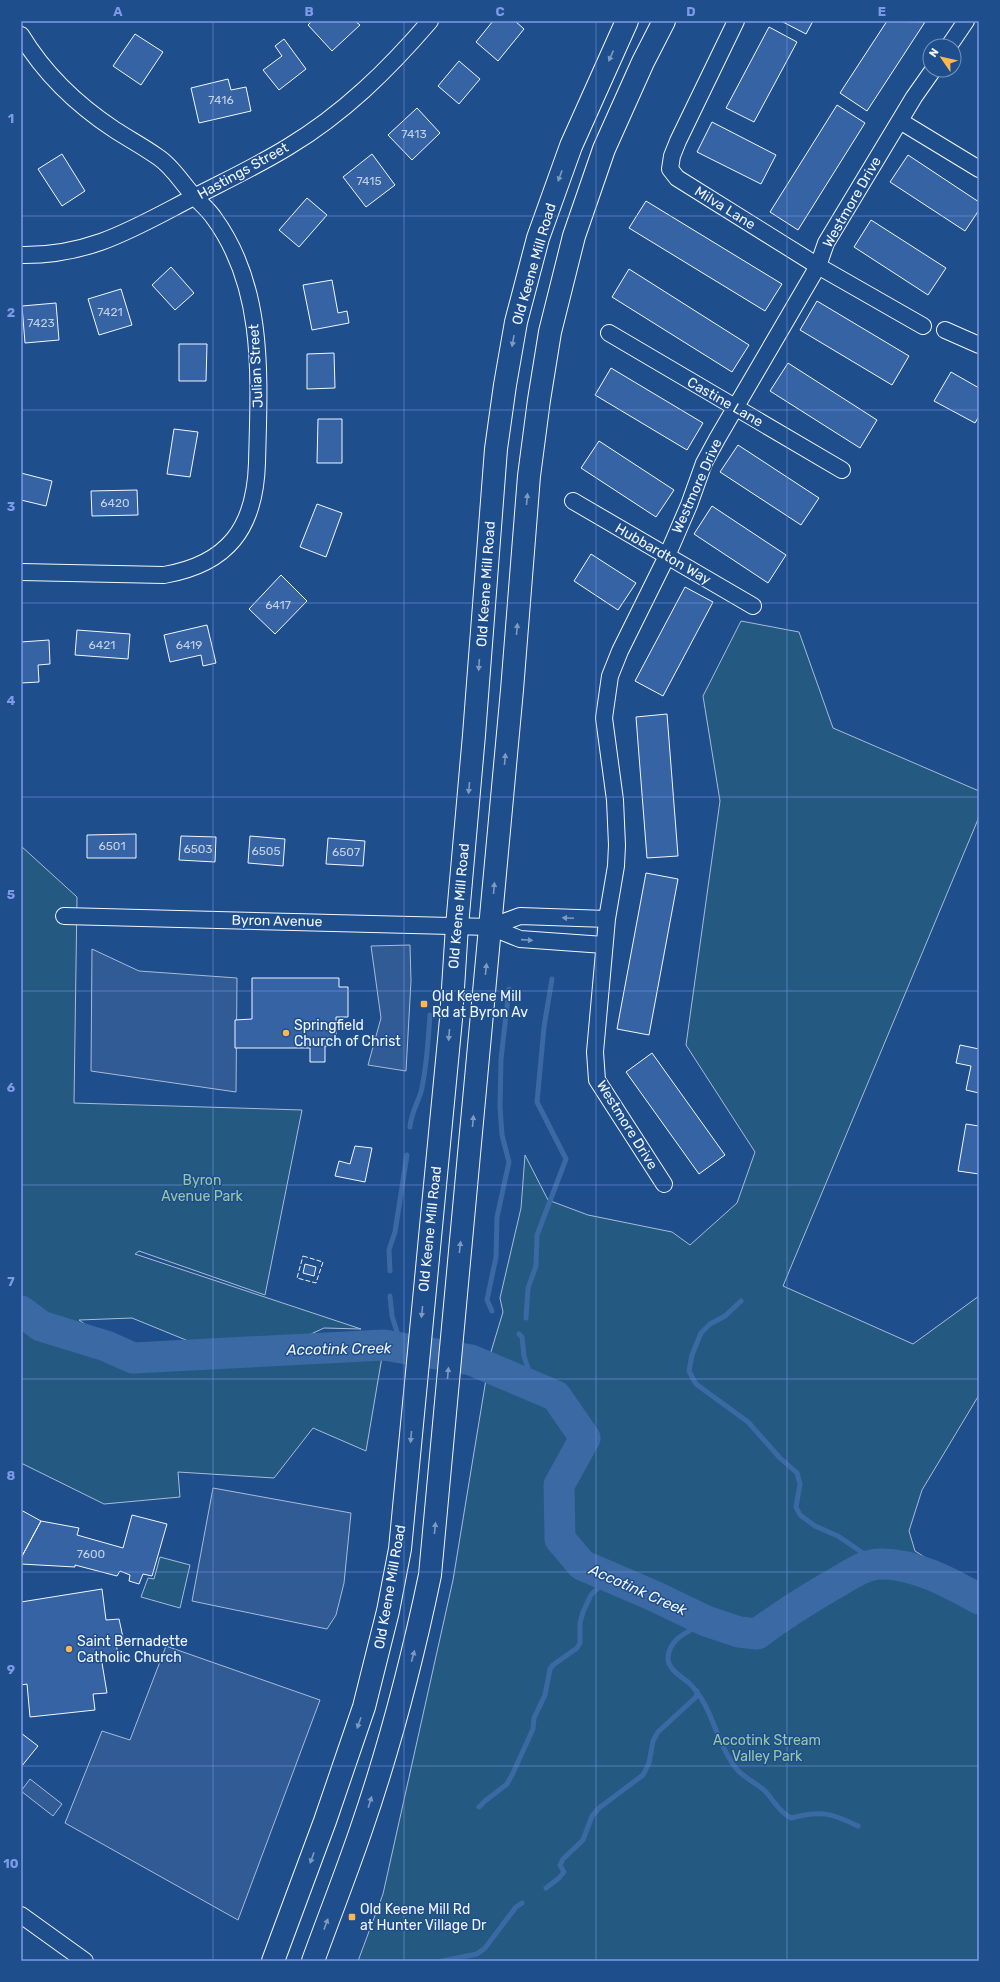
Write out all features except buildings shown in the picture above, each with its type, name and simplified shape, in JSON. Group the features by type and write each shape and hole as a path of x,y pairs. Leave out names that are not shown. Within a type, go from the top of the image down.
{"main road":[{"name":"Old Keene Mill Road","path":"273,1961 325,1821 372,1678 400,1549 451,1019 456,926 475,727 496,449 516,322 538,238 571,146 627,21"},
{"path":"313,1961 361,1830 399,1707 415,1649 430,1575 439,1492 456,1286 490,927 529,476 538,400 550,332 574,236 604,149 643,62 664,21"}],"street":[{"name":"Hastings Street","path":"21,255 58,254 99,244 128,232 288,147 330,118 360,94 397,59 430,21"},
{"name":"Milva Lane","path":"736,21 678,141 672,156 670,170 677,178 818,266 923,326"},
{"path":"954,38 966,21"},
{"name":"Julian Street","path":"21,35 44,68 67,92 113,129 160,158 214,217 234,252 248,290 256,325 259,390 257,469 252,507 244,526 222,551 204,563 185,571 164,575 21,572"},
{"name":"Westmore Drive","path":"664,1184 597,1080 595,1052 604,945 616,866 617,845 615,800 605,736 604,718 610,676 620,651 667,556 689,505 704,463 818,266 826,243 928,78"},
{"path":"900,121 979,169"},
{"path":"945,330 979,345"},
{"name":"Castine Lane","path":"609,333 842,470"},
{"name":"Hubbardton Way","path":"573,502 753,606"},
{"name":"Byron Avenue","path":"64,916 490,927"},
{"path":"490,927 520,916 607,919"},
{"path":"490,927 520,939 604,945"},
{"path":"21,1915 85,1961"}],"green space":[{"name":"Accotink Stream Valley Park","path":"741,621 799,632 833,728 979,791 979,817 783,1286 913,1344 979,1296 979,1395 922,1490 909,1531 915,1551 979,1591 979,1961 358,1961 383,1894 453,1580 490,1355 503,1312 500,1298 521,1208 525,1155 548,1200 588,1215 672,1232 690,1245 737,1203 755,1152 686,1045 720,801 703,696"},
{"name":"Byron Avenue Park","path":"21,846 77,897 74,1103 302,1110 265,1295 139,1251 135,1254 361,1329 324,1328 285,1346 384,1345 366,1451 313,1428 274,1478 178,1472 180,1497 104,1504 21,1463","holes":["132,1318 230,1358 133,1358 79,1320"]},
{"path":"160,1557 190,1565 180,1608 141,1597 148,1578 154,1579"}],"shaded area":[{"path":"410,945 411,981 406,1071 368,1065 381,1018 371,946"},
{"path":"92,949 139,971 237,978 236,1092 91,1071"},
{"path":"213,1488 351,1513 344,1583 336,1615 327,1629 192,1601"},
{"path":"166,1646 320,1700 238,1920 65,1823 102,1731 130,1740"},
{"path":"30,1779 62,1804 53,1816 21,1791"}],"waterway":[{"path":"526,1318 528,1288 536,1266 537,1235 566,1159 537,1102 544,1027 552,979"},
{"path":"492,1311 487,1300 496,1257 497,1217 509,1162 502,1135 500,1107 501,1059 509,989"},
{"path":"410,1127 414,1109 421,1092 425,1073 430,1015"},
{"path":"390,1271 389,1250 395,1232 407,1155"},
{"path":"390,1296 392,1316 402,1348"},
{"path":"741,1301 725,1316 710,1324 701,1333 692,1355 689,1371 696,1384 748,1422 780,1458 797,1473 800,1484 796,1507 800,1515 815,1526 838,1536 879,1564"},
{"name":"Accotink Creek","path":"21,1311 41,1326 106,1346 133,1358 384,1345 471,1360 556,1396 585,1438 559,1485 560,1539 582,1565 654,1596 706,1621 739,1632 757,1634 788,1612 819,1593 860,1569 875,1564 893,1565 919,1570 979,1599"},
{"path":"519,1334 522,1337 524,1356 534,1387"},
{"path":"479,1807 507,1784 533,1729 534,1718 545,1695 550,1669 553,1665 577,1648 580,1643 580,1623 583,1612 591,1595 609,1577"},
{"path":"706,1621 677,1639 670,1650 668,1661 672,1668 688,1682 703,1701 728,1757 735,1767 741,1774 764,1790 779,1808 791,1818 810,1814 826,1814 858,1826"},
{"path":"546,1888 564,1872 560,1865 563,1859 583,1840 592,1816 599,1808 643,1775 649,1763 653,1741 658,1732 696,1697 697,1691"},
{"path":"442,1961 477,1954 485,1948 516,1907 522,1903"}],"fence":[{"path":"303,1256 323,1262 316,1283 297,1278 303,1256"}],"place":[{"name":"Old Keene Mill Rd at Byron Av","path":"424,1004"},
{"name":"Springfield Church of Christ","path":"286,1033"},
{"name":"Saint Bernadette Catholic Church","path":"69,1649"},
{"name":"Old Keene Mill Rd at Hunter Village Dr","path":"352,1917"}]}
